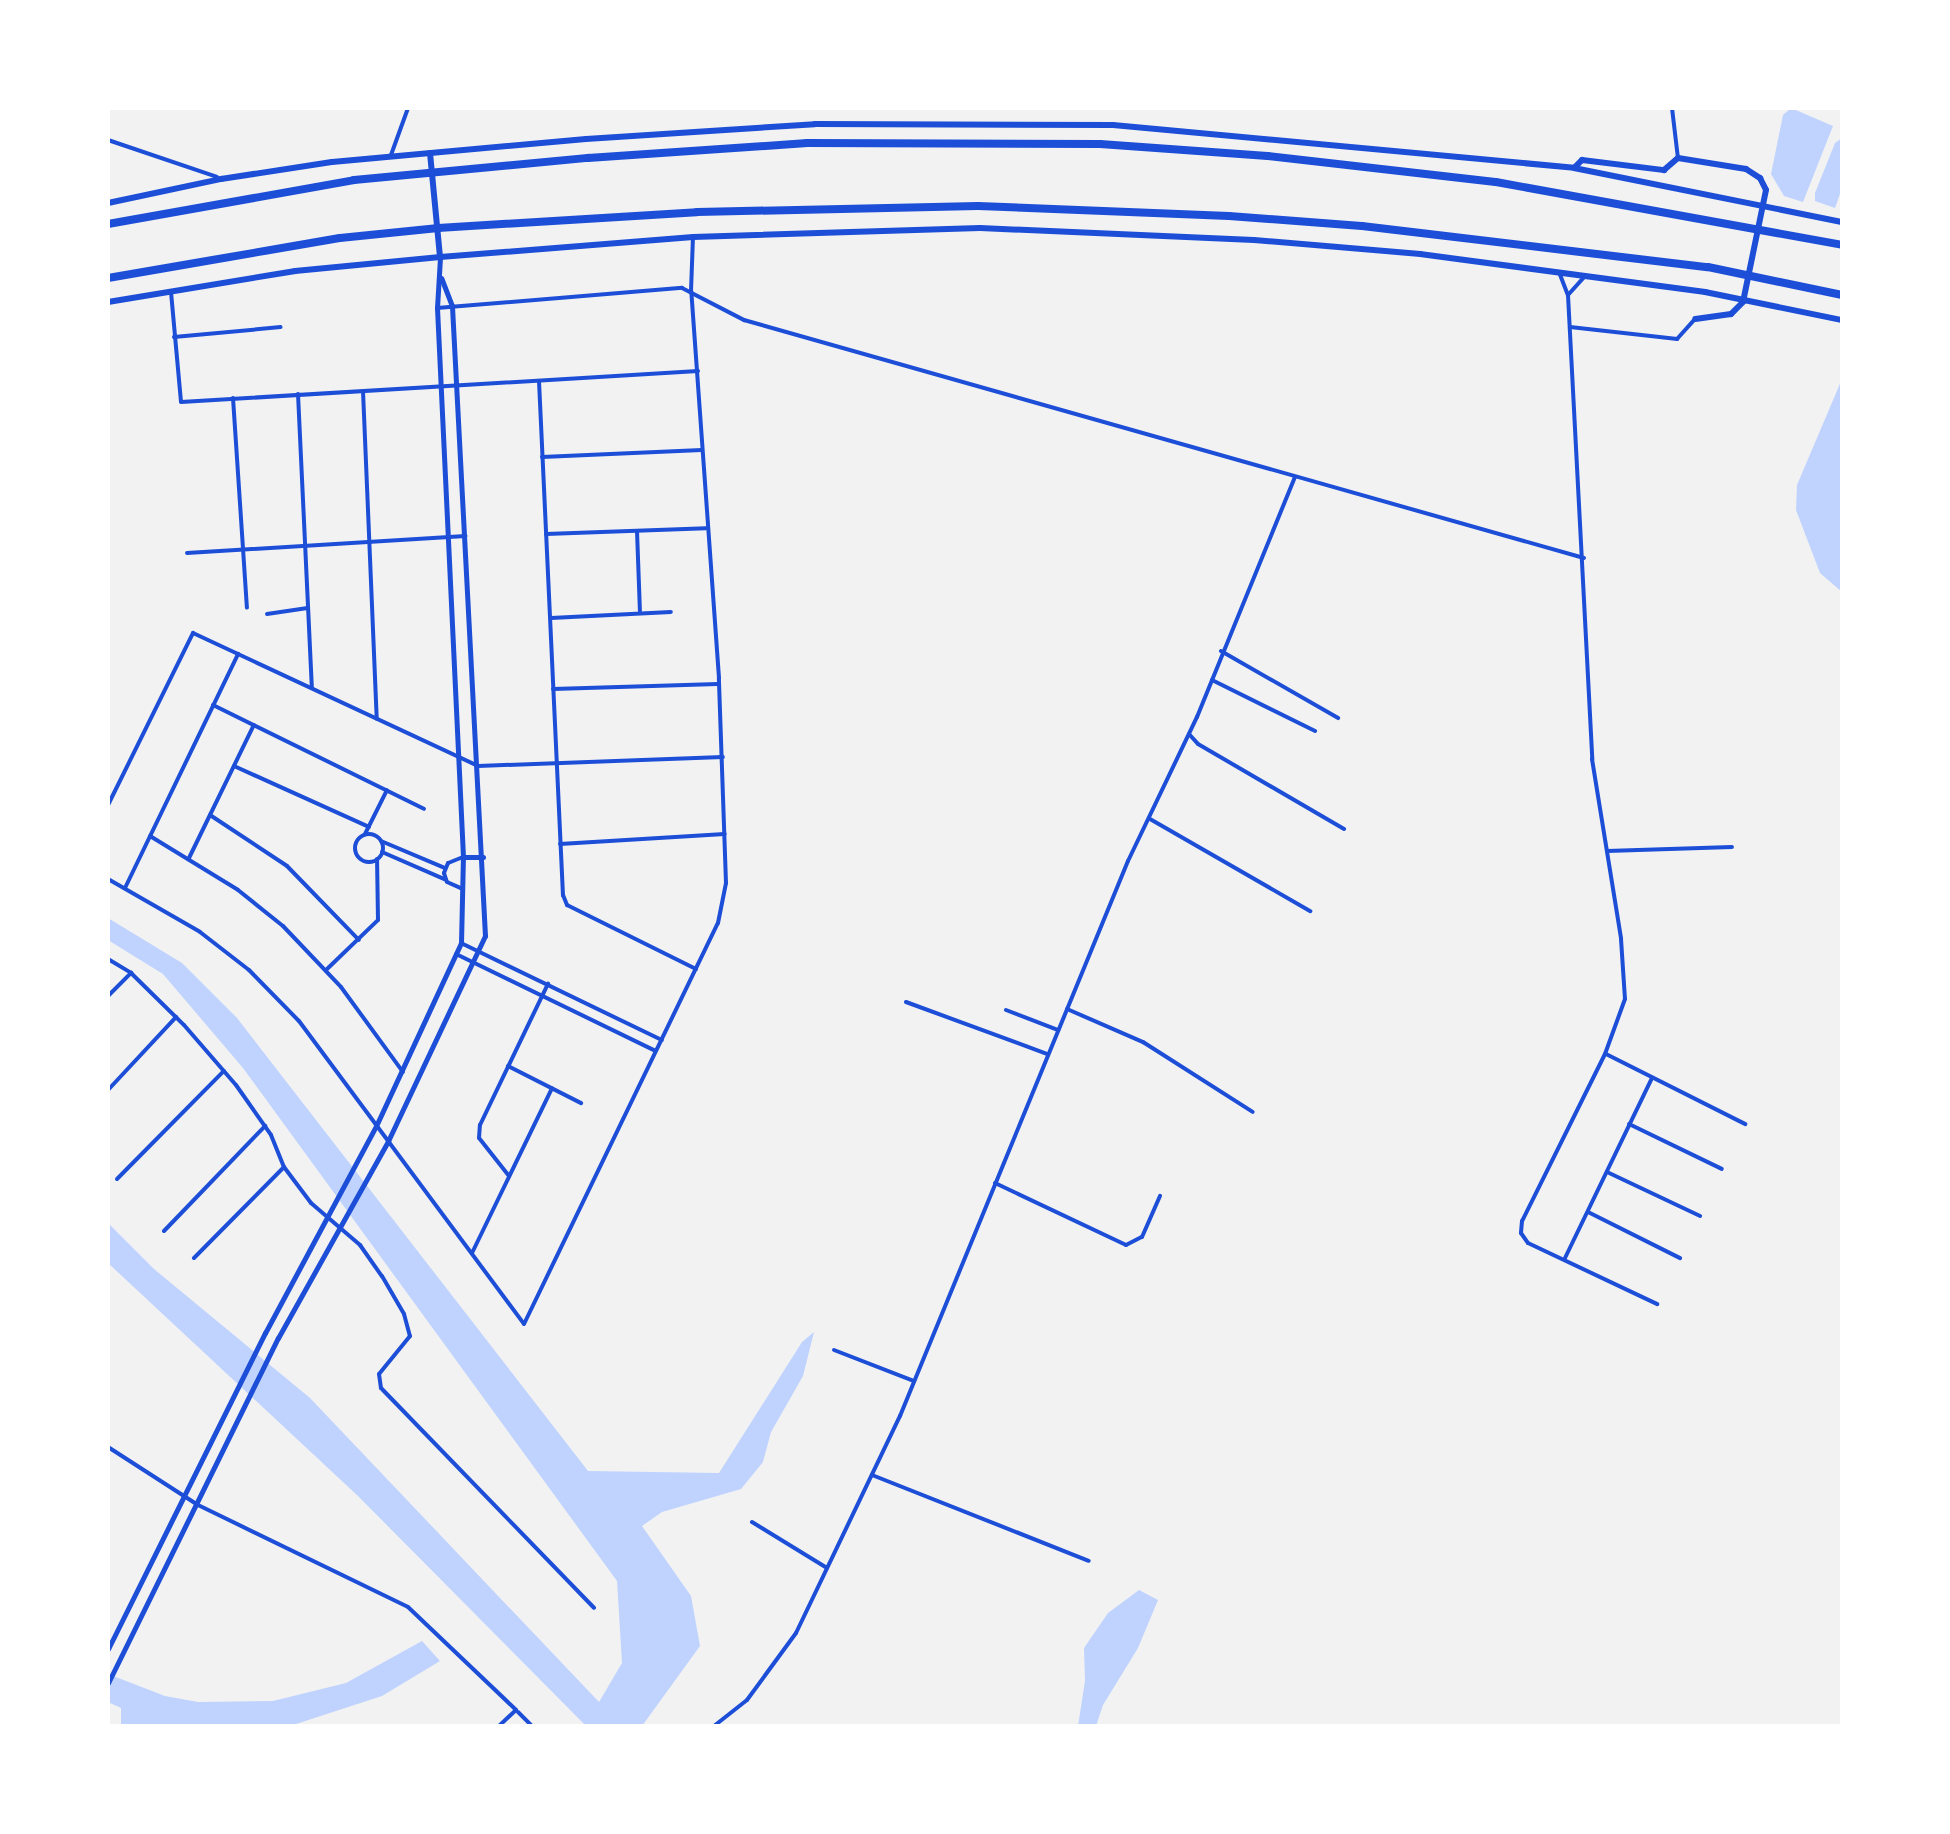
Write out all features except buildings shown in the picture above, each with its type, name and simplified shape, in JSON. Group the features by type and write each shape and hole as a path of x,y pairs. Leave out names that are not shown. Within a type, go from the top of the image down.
{"highway":[{"path":"108,224 264,194 432,174 807,144 1100,144 1268,156 1496,182 1712,218 1842,245"},
{"path":"108,278 340,238 438,228 697,212 978,206 1286,220 1708,267 1842,295"}],"main road":[{"path":"108,203 221,179 391,155 816,124 1094,125 1271,137 1574,168 1842,222"},
{"path":"430,153 440,257"},
{"path":"1574,168 1582,160 1664,170 1678,158 1746,169 1760,178 1766,190 1743,302 1731,314 1695,319"},
{"path":"108,302 295,271 440,257 693,237 1009,229 1254,240 1559,272 1705,292 1842,320"}],"street":[{"path":"391,155 408,108"},
{"path":"1672,108 1678,158"},
{"path":"108,140 221,179"},
{"path":"108,879 173,914 249,970 298,1021 524,1324 718,924 726,883 719,684 690,291 693,237"},
{"path":"122,1654 108,1648 265,1333 376,1126 462,942 463,857 437,308 440,257"},
{"path":"1559,272 1568,295 1592,759 1621,939 1625,999 1606,1054 1522,1221 1521,1233 1528,1242 1658,1304"},
{"path":"1568,295 1585,275"},
{"path":"108,1683 278,1338 388,1141 485,936 452,306 441,278"},
{"path":"437,308 664,289 690,291 702,302 744,320 1584,558"},
{"path":"171,292 181,402 698,371"},
{"path":"1570,327 1677,340 1695,319"},
{"path":"174,336 281,326"},
{"path":"539,380 560,844 567,904 696,968"},
{"path":"364,390 377,719"},
{"path":"298,394 312,687"},
{"path":"233,398 247,608"},
{"path":"542,457 703,450"},
{"path":"714,1726 747,1700 796,1633 872,1475 1066,1008 1189,734 1295,477"},
{"path":"546,534 708,528"},
{"path":"637,530 640,613"},
{"path":"187,552 465,536"},
{"path":"266,614 308,608"},
{"path":"550,618 672,612"},
{"path":"108,806 193,633 478,766 722,756"},
{"path":"1220,651 1338,718"},
{"path":"125,888 238,654"},
{"path":"1210,679 1315,731"},
{"path":"553,689 719,684"},
{"path":"213,705 424,808"},
{"path":"189,858 254,725"},
{"path":"1189,734 1198,744 1344,829"},
{"path":"234,766 369,827"},
{"path":"377,859 363,860 356,854 357,840 365,834 387,790"},
{"path":"210,814 286,866 360,940"},
{"path":"1150,819 1310,911"},
{"path":"365,834 445,868"},
{"path":"560,844 726,834"},
{"path":"150,836 238,890 326,970 403,1072"},
{"path":"326,970 378,920 377,859 382,852 381,841"},
{"path":"1605,851 1732,846"},
{"path":"382,852 464,889"},
{"path":"445,868 463,857 483,857"},
{"path":"444,879 445,868"},
{"path":"462,942 662,1040"},
{"path":"456,954 656,1051"},
{"path":"108,959 131,973 224,1071 265,1126 284,1167 338,1230 372,1261 409,1325 404,1346 379,1374 381,1388 594,1608"},
{"path":"108,996 131,973"},
{"path":"509,1176 479,1138 480,1125 548,984"},
{"path":"906,1002 1048,1054"},
{"path":"1066,1008 1143,1042 1253,1112"},
{"path":"1006,1010 1058,1030"},
{"path":"108,1090 176,1017"},
{"path":"1606,1054 1745,1124"},
{"path":"508,1066 581,1103"},
{"path":"117,1179 224,1071"},
{"path":"1564,1260 1652,1078"},
{"path":"472,1253 552,1088"},
{"path":"1630,1124 1722,1169"},
{"path":"164,1230 265,1126"},
{"path":"194,1258 284,1167"},
{"path":"1606,1172 1700,1216"},
{"path":"995,1184 1126,1245 1142,1237 1160,1196"},
{"path":"1588,1212 1680,1258"},
{"path":"834,1350 914,1381"},
{"path":"108,1447 198,1505 408,1607 532,1726"},
{"path":"872,1475 1089,1562"},
{"path":"752,1522 827,1568"},
{"path":"499,1726 516,1710"}],"water":[{"path":"1791,108 1833,126 1803,202 1784,196 1771,174 1783,115"},
{"path":"1842,138 1842,188 1835,208 1815,201 1815,193 1835,143"},
{"path":"1842,379 1842,592 1820,573 1796,510 1797,485"},
{"path":"108,918 182,963 237,1018 588,1471 719,1473 802,1342 814,1332 803,1376 771,1432 763,1462 741,1489 662,1512 642,1526 691,1596 700,1646 642,1726 586,1726 358,1496 108,1263 108,1223 154,1269 310,1398 599,1702 622,1663 617,1581 243,1068 163,974 108,940"},
{"path":"1139,1590 1158,1600 1138,1648 1103,1705 1096,1726 1078,1726 1085,1681 1084,1648 1108,1613"},
{"path":"422,1641 440,1661 382,1696 290,1726 121,1726 121,1708 108,1702 108,1674 165,1696 198,1702 273,1701 346,1683"}]}
